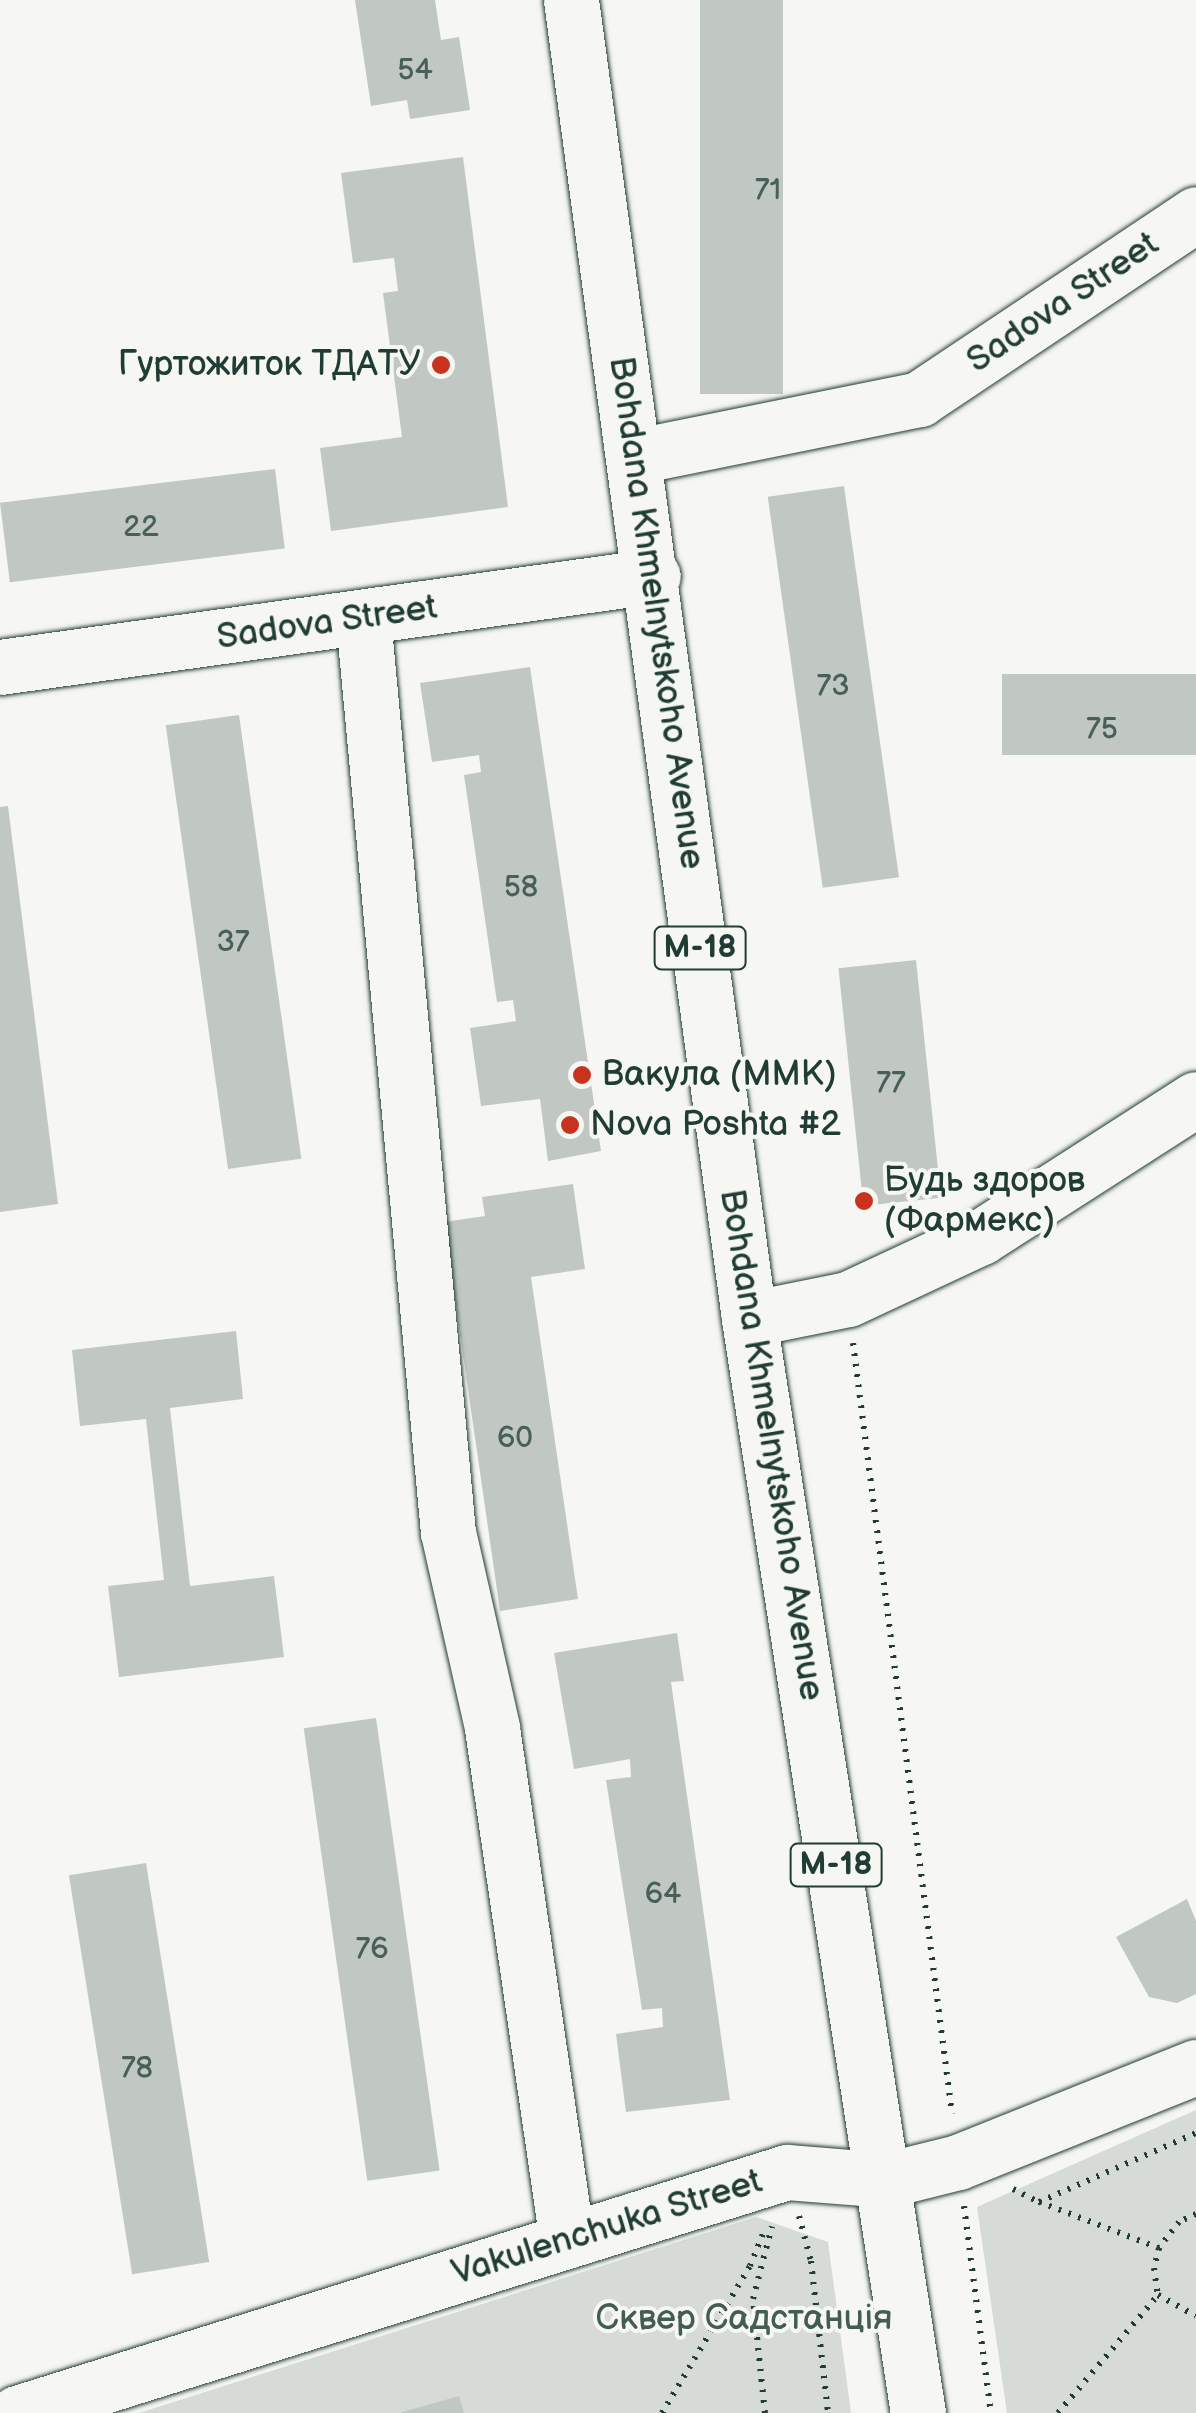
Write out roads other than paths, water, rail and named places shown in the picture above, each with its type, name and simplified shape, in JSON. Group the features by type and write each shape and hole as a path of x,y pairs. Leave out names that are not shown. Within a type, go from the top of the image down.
{"main road":[{"name":"Bohdana Khmelnytskoho Avenue","path":"570,0 637,456 750,1319 886,2180 918,2413"},
{"name":"Sadova Street","path":"637,456 920,399 1196,214"},
{"name":"Sadova Street","path":"0,666 653,576"},
{"path":"363,618 448,1532 492,1728 568,2241"},
{"path":"750,1319 848,1300 981,1236 1196,1099"},
{"name":"Vakulenchuka Street","path":"18,2413 787,2172 886,2180 958,2162 1196,2067"}],"place":[{"name":"Гуртожиток ТДАТУ","path":"441,365"},
{"name":"Вакула (ММК)","path":"582,1075"},
{"name":"Nova Poshta #2","path":"570,1125"},
{"name":"Будь здоров (Фармекс)","path":"864,1201"}],"park label":[{"name":"Сквер Садстанція","path":"744,2319"}]}
